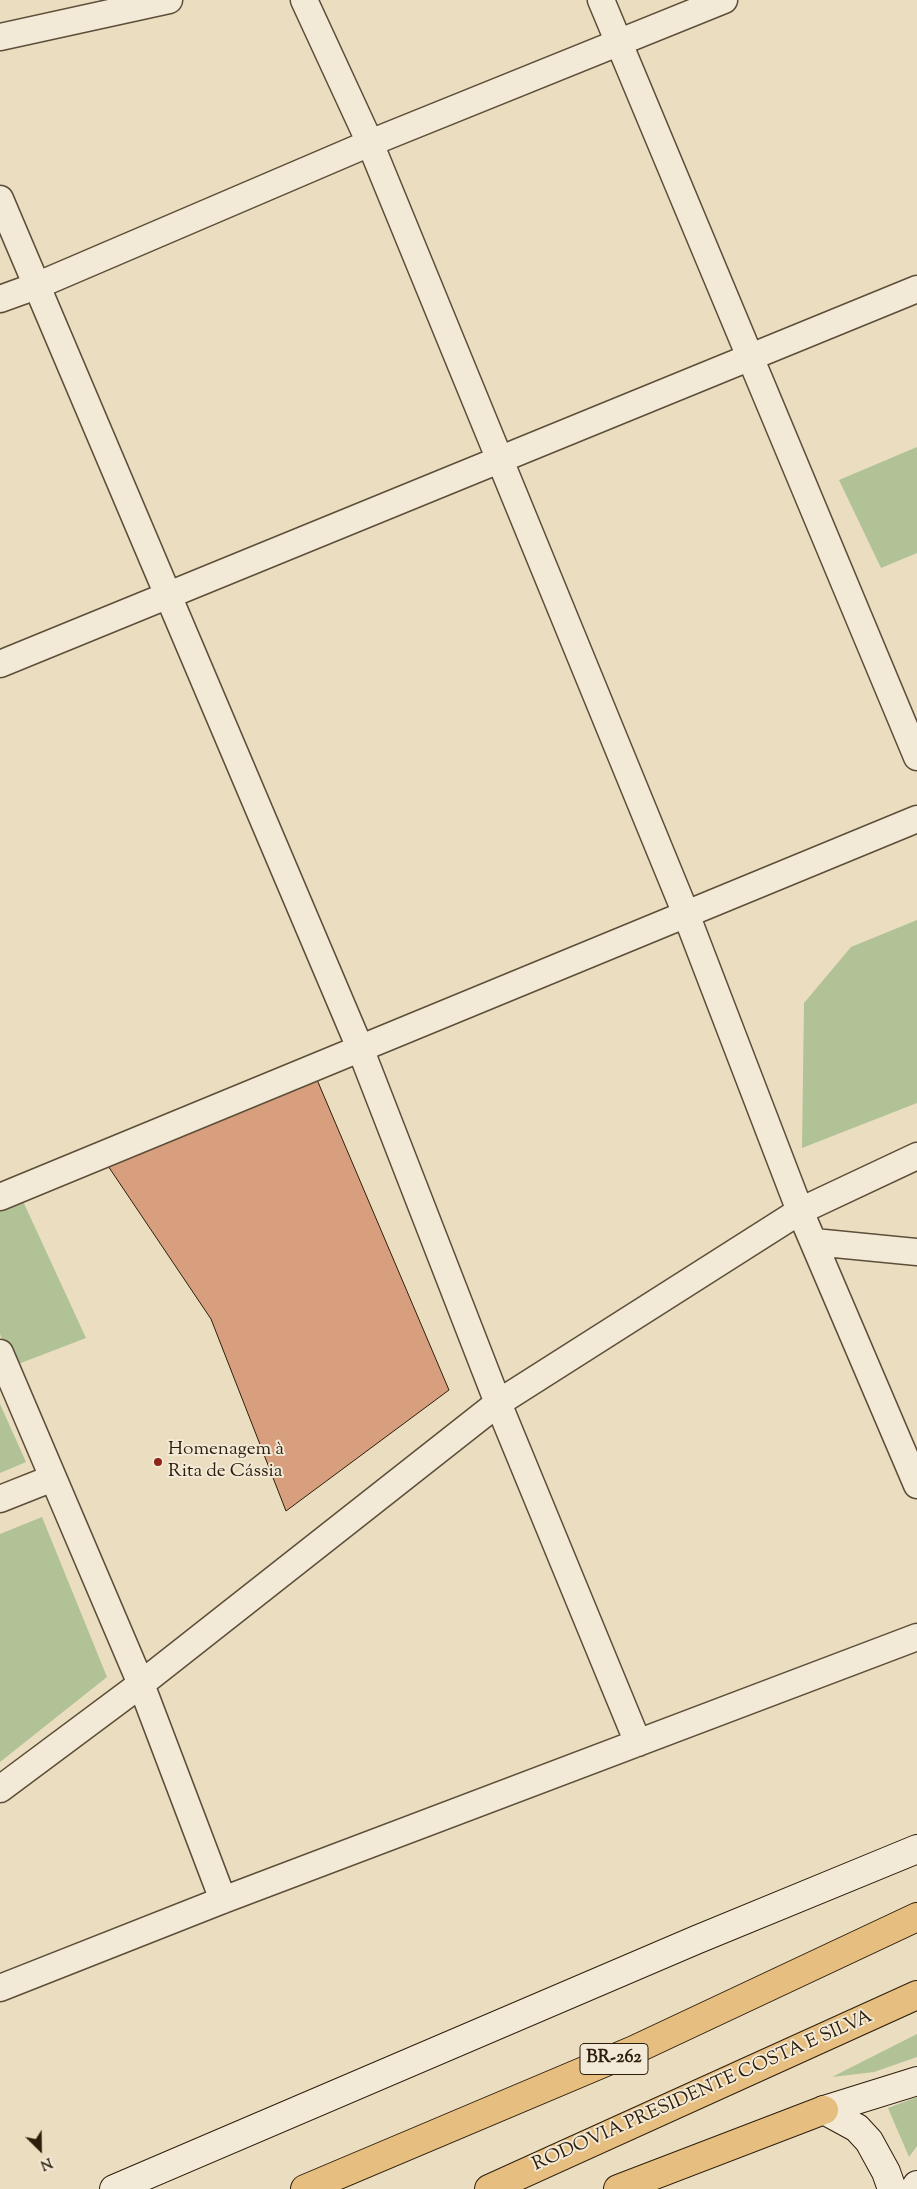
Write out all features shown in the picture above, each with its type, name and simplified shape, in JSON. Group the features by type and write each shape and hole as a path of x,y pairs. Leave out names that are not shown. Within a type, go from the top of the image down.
{"highway":[{"name":"BR-262","path":"305,2189 634,2050 917,1917"},
{"name":"RODOVIA PRESIDENTE COSTA E SILVA","path":"490,2189 917,1995"},
{"path":"618,2189 824,2110"}],"main road":[{"path":"114,2189 687,1944 917,1849"},
{"path":"824,2110 917,2081"},
{"path":"824,2110 857,2128 869,2141 886,2172 892,2189"}],"street":[{"path":"0,37 169,0"},
{"path":"304,0 370,143 686,914 800,1211 917,1485"},
{"path":"601,0 917,757"},
{"path":"0,299 36,286 370,143 724,0"},
{"path":"0,199 360,1048 498,1402 638,1743"},
{"path":"0,664 917,289"},
{"path":"0,1197 917,819"},
{"path":"0,1790 141,1684 498,1402 800,1211 917,1156"},
{"path":"814,1242 917,1252"},
{"path":"0,1353 141,1684 223,1900"},
{"path":"0,1499 52,1478"},
{"path":"0,1988 223,1900 917,1637"}],"green space":[{"path":"917,447 917,553 881,568 839,480"},
{"path":"917,920 917,1103 802,1148 804,1003 851,947"},
{"path":"21,1197 86,1338 13,1366 0,1334 0,1204"},
{"path":"0,1404 26,1462 0,1473"},
{"path":"42,1517 107,1677 0,1762 0,1534"},
{"path":"917,2034 917,2057 874,2072 832,2077"},
{"path":"917,2097 917,2146 909,2157 888,2108"}],"building":[{"path":"315,1075 449,1390 286,1511 211,1319 104,1160"}],"place":[{"name":"Homenagem à Rita de Cássia","path":"158,1462"}]}
